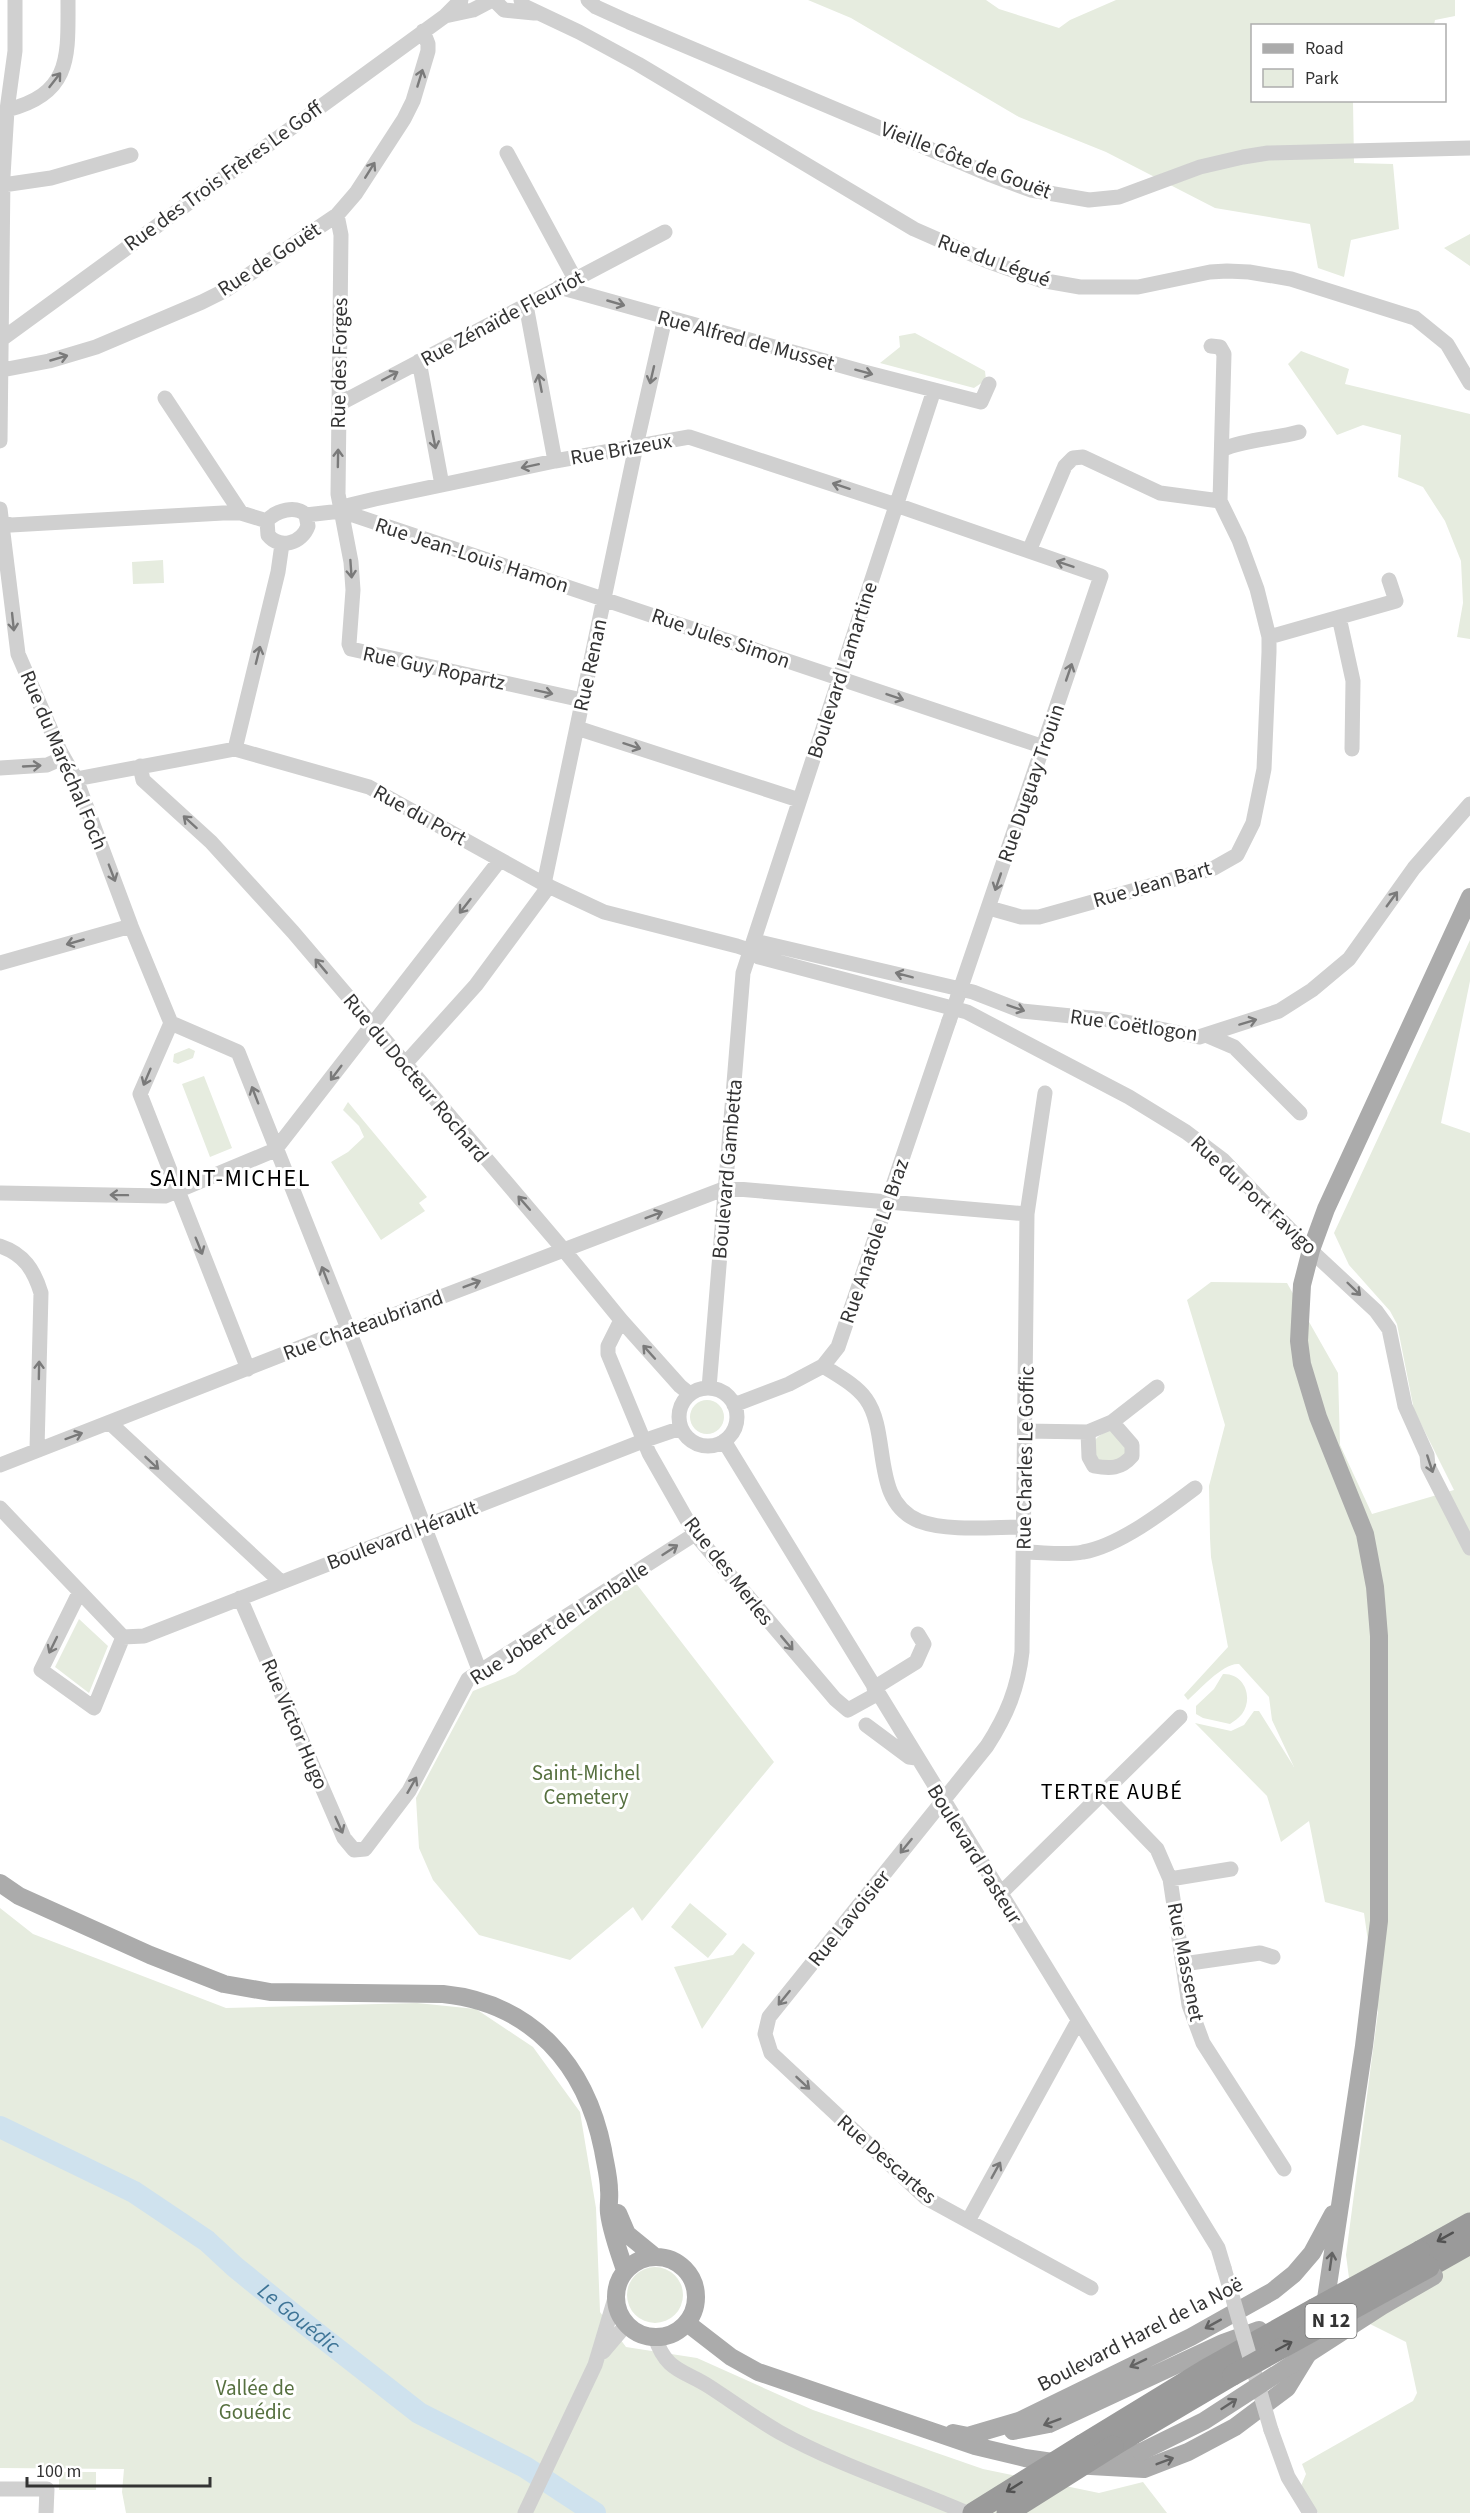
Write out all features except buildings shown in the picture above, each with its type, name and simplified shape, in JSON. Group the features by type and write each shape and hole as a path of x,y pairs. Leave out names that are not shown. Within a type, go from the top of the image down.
{"highway":[{"name":"N 12","path":"973,2513 1228,2358 1470,2223"},
{"name":"N 12","path":"1007,2513 1113,2446 1228,2358 1470,2244"}],"main road":[{"path":"687,2323 731,2357 758,2372 919,2428 972,2441 1025,2458 1073,2465 1144,2469 1188,2452 1235,2427 1287,2388 1308,2354 1323,2320 1364,2046 1379,1921 1379,1636 1375,1587 1365,1534 1318,1417 1302,1364 1299,1341 1302,1285 1311,1250 1326,1209 1470,897"},
{"path":"0,1883 19,1896 150,1955 224,1984 270,1992 455,1995 493,2004 516,2015 554,2047 584,2091 599,2131 609,2190 609,2212 626,2270"},
{"path":"609,2190 627,2234 654,2256"},
{"name":"Boulevard Harel de la Noë","path":"972,2441 1019,2421 1191,2337 1273,2291 1294,2274 1312,2253 1340,2202"},
{"path":"972,2441 1106,2456 1127,2456 1141,2452 1204,2421 1382,2306 1434,2276 1470,2249"},
{"path":"696,2300 687,2323 678,2331 667,2336 655,2337 618,2328 620,2315 616,2295 619,2280 626,2270 635,2262 654,2256 671,2259 690,2275 700,2310 731,2357"},
{"path":"972,2441 1049,2424 1228,2358"}],"street":[{"path":"0,441 3,139 15,51 15,0"},
{"path":"7,110 34,102 55,83 62,71 68,45 68,0"},
{"name":"Rue des Trois Frères Le Goff","path":"1,343 445,16 461,0"},
{"name":"Rue des Trois Frères Le Goff","path":"445,16 473,10 492,0 500,0"},
{"name":"Rue du Légué","path":"492,0 504,10 523,14 537,13"},
{"name":"Rue du Légué","path":"521,0 524,6 579,32 656,75 905,224 949,246 1040,280 1080,287 1138,288 1210,272 1227,271 1291,279 1415,318 1447,344 1470,383"},
{"name":"Vieille Côte de Gouët","path":"588,0 596,7 629,22 992,175 1031,190 1066,198 1089,200 1119,197 1221,161 1268,153 1470,148"},
{"name":"Rue de Gouët","path":"2,370 49,361 96,347 202,302 226,290 337,215 356,193 404,119 413,100 428,51 423,31"},
{"path":"507,153 575,279"},
{"path":"3,185 38,181 131,155"},
{"name":"Rue des Forges","path":"337,215 341,234 338,494 341,511"},
{"name":"Rue Zénaïde Fleuriot","path":"339,404 665,232"},
{"name":"Rue Alfred de Musset","path":"559,287 665,318 981,402 988,384"},
{"path":"526,305 555,461"},
{"name":"Rue Renan","path":"546,885 576,728 665,318"},
{"path":"1029,551 1065,466 1073,458 1083,457 1160,493 1220,501 1224,354 1220,347 1211,346"},
{"path":"419,362 442,485"},
{"name":"Boulevard Lamartine","path":"749,950 934,390"},
{"path":"165,399 241,513"},
{"path":"1223,449 1236,444 1275,439 1299,432"},
{"name":"Rue Brizeux","path":"341,511 350,505 442,485 555,461 689,437 1101,576"},
{"name":"Rue Jean Bart","path":"989,908 1021,917 1039,917 1214,868 1237,855 1253,823 1264,769 1269,637 1257,589 1239,540 1220,501"},
{"path":"284,510 300,510 306,515 308,526 304,535 292,542 282,544 277,543 268,535 267,521 276,513 284,510"},
{"path":"306,515 341,511"},
{"name":"Rue Jean-Louis Hamon","path":"341,511 604,598"},
{"name":"Rue Guy Ropartz","path":"341,511 351,562 353,590 349,644 351,649 582,700"},
{"path":"0,518 16,525 241,513 267,521"},
{"name":"Rue du Maréchal Foch","path":"0,518 18,654 63,758 76,778 131,926 171,1023"},
{"path":"235,749 279,572 282,544"},
{"name":"Rue Duguay Trouin","path":"959,993 1101,576"},
{"path":"1269,637 1396,601 1389,580"},
{"name":"Rue Jules Simon","path":"604,598 1044,747"},
{"path":"1339,617 1353,681 1352,749"},
{"path":"576,728 799,800"},
{"name":"Rue du Port","path":"76,778 235,749 369,787 546,885 604,912 749,950"},
{"path":"0,768 46,765 63,758"},
{"name":"Rue du Docteur Rochard","path":"140,766 143,780 211,842 293,932 621,1320 680,1386 690,1394"},
{"name":"Rue Coëtlogon","path":"749,950 759,942 1022,1011 1121,1021 1199,1037 1278,1011 1312,990 1349,959 1414,868 1470,804"},
{"path":"0,1193 165,1196 276,1150 500,860"},
{"path":"404,1065 476,985 546,885"},
{"path":"0,963 131,926"},
{"name":"Boulevard Gambetta","path":"709,1388 743,973 749,950"},
{"name":"Rue du Port Favigo","path":"749,950 759,957 967,1012 1129,1097 1186,1132 1223,1160 1311,1250 1376,1311 1389,1329 1405,1406 1427,1455 1428,1466 1470,1548"},
{"name":"Rue Anatole Le Braz","path":"734,1405 789,1384 822,1366 838,1347 959,993"},
{"path":"248,1369 140,1094 171,1023 238,1052 346,1330 355,1346 480,1672"},
{"path":"1206,1035 1234,1047 1300,1113"},
{"name":"Rue Charles Le Goffic","path":"943,1800 987,1746 1005,1719 1020,1677 1027,1214 1045,1093"},
{"path":"726,1188 1027,1214"},
{"name":"Rue Chateaubriand","path":"0,1465 346,1330 357,1329 726,1188"},
{"path":"0,1246 23,1258 35,1274 41,1293 38,1449"},
{"name":"Rue des Merles","path":"621,1320 608,1346 608,1354 643,1441 695,1534 836,1699 848,1710 875,1691"},
{"path":"822,1366 855,1388 866,1399 874,1416 889,1488 900,1507 917,1520 948,1526 1024,1527"},
{"path":"1025,1431 1088,1432 1112,1422 1157,1387"},
{"path":"709,1388 724,1393 734,1405 735,1425 724,1441 716,1445 699,1445 686,1436 681,1428 680,1410 690,1394 709,1388"},
{"path":"1088,1432 1089,1457 1094,1466 1106,1468 1124,1466 1132,1456 1132,1445 1112,1422"},
{"path":"110,1423 281,1582"},
{"name":"Boulevard Hérault","path":"123,1637 144,1636 681,1428"},
{"name":"Boulevard Pasteur","path":"724,1441 1218,2248 1271,2430 1288,2477 1310,2513"},
{"path":"1023,1552 1080,1553 1098,1549 1141,1525 1195,1488"},
{"path":"0,1508 123,1637 94,1708 41,1670 79,1593"},
{"name":"Rue Jobert de Lamballe","path":"358,1849 409,1791 468,1679 695,1534"},
{"name":"Rue Victor Hugo","path":"240,1598 338,1822 358,1849"},
{"path":"875,1691 916,1662 924,1644 918,1634"},
{"path":"1000,1894 1180,1717"},
{"path":"866,1725 909,1757 916,1758"},
{"name":"Rue Massenet","path":"1102,1792 1157,1849 1170,1879 1190,2005 1203,2043 1284,2169"},
{"name":"Rue Lavoisier","path":"765,2039 769,2017 943,1800"},
{"path":"1170,1879 1231,1869"},
{"path":"1183,1965 1260,1953 1273,1957"},
{"path":"968,2221 1078,2021"},
{"name":"Rue Descartes","path":"765,2039 771,2053 926,2198 1091,2288"},
{"path":"525,2513 595,2365 618,2328"},
{"path":"655,2337 670,2365 708,2385 779,2432 822,2453 967,2513"},
{"path":"0,2489 47,2489 46,2513"}],"green space":[{"path":"808,0 986,0 999,9 1059,28 1070,20 1116,0 1455,0 1455,16 1435,20 1434,24 1251,24 1251,102 1353,102 1354,163 1393,164 1399,229 1351,240 1344,277 1318,268 1310,224 1215,208 1106,152 1019,117 851,18"},
{"path":"1470,234 1470,266 1444,248"},
{"path":"915,333 985,371 986,380 974,388 880,363 900,347 899,336"},
{"path":"1301,351 1349,369 1345,384 1470,414 1470,639 1457,637 1463,603 1461,561 1445,521 1423,487 1398,477 1401,435 1363,425 1337,435 1288,364"},
{"path":"163,560 164,583 133,584 132,562"},
{"path":"1470,940 1470,981 1441,1123 1470,1133 1470,2513 1318,2513 1301,2486 1306,2474 1302,2464 1413,2401 1417,2393 1406,2342 1354,2316 1346,2255 1378,2012 1364,1913 1325,1902 1309,1821 1281,1842 1267,1796 1195,1723 1231,1731 1244,1725 1254,1711 1259,1711 1294,1767 1272,1720 1269,1697 1239,1664 1226,1667 1188,1700 1184,1695 1228,1647 1211,1557 1209,1486 1225,1425 1187,1300 1211,1282 1287,1283 1338,1373 1340,1445 1372,1514 1454,1490 1414,1410 1397,1324 1390,1311 1349,1265 1334,1233"},
{"path":"189,1048 195,1051 193,1058 178,1064 173,1062 174,1054"},
{"path":"204,1076 232,1148 210,1157 182,1084"},
{"path":"348,1102 427,1197 419,1203 425,1211 381,1240 331,1162 348,1152 364,1137 359,1126 343,1110"},
{"path":"707,1400 719,1405 724,1417 719,1429 707,1434 695,1429 690,1417 695,1405"},
{"path":"1108,1431 1114,1431 1127,1448 1124,1460 1099,1461 1096,1456 1094,1443 1099,1436"},
{"name":"Saint-Michel Cemetery","path":"635,1582 774,1762 642,1921 633,1907 570,1960 479,1935 433,1880 419,1848 416,1798 473,1691 515,1674"},
{"path":"79,1619 108,1646 89,1693 55,1667"},
{"path":"1223,1674 1237,1677 1245,1687 1247,1694 1242,1714 1230,1724 1203,1718 1196,1714 1196,1706 1214,1689"},
{"path":"690,1903 727,1934 708,1958 671,1927"},
{"name":"Vallée de Gouédic","path":"0,1908 33,1934 226,2008 417,2003 476,2009 533,2047 580,2112 596,2208 600,2312 626,2347 697,2358 813,2410 983,2469 1099,2493 1143,2482 1167,2513 126,2513 122,2492 124,2469 0,2468"},
{"path":"743,1943 755,1953 702,2029 674,1967 733,1955"},
{"path":"649,2267 661,2267 671,2271 679,2279 683,2295 679,2311 671,2319 661,2323 649,2323 639,2319 631,2311 627,2301 627,2289 631,2279 639,2271"},
{"path":"59,2472 96,2472 96,2490 59,2490"}],"waterway":[{"name":"Le Gouédic","path":"0,2127 134,2192 207,2241 235,2267 419,2413 525,2467 595,2513"}],"district":[{"name":"SAINT-MICHEL","path":"230,1178"},
{"name":"TERTRE AUBÉ","path":"1112,1792"}]}
